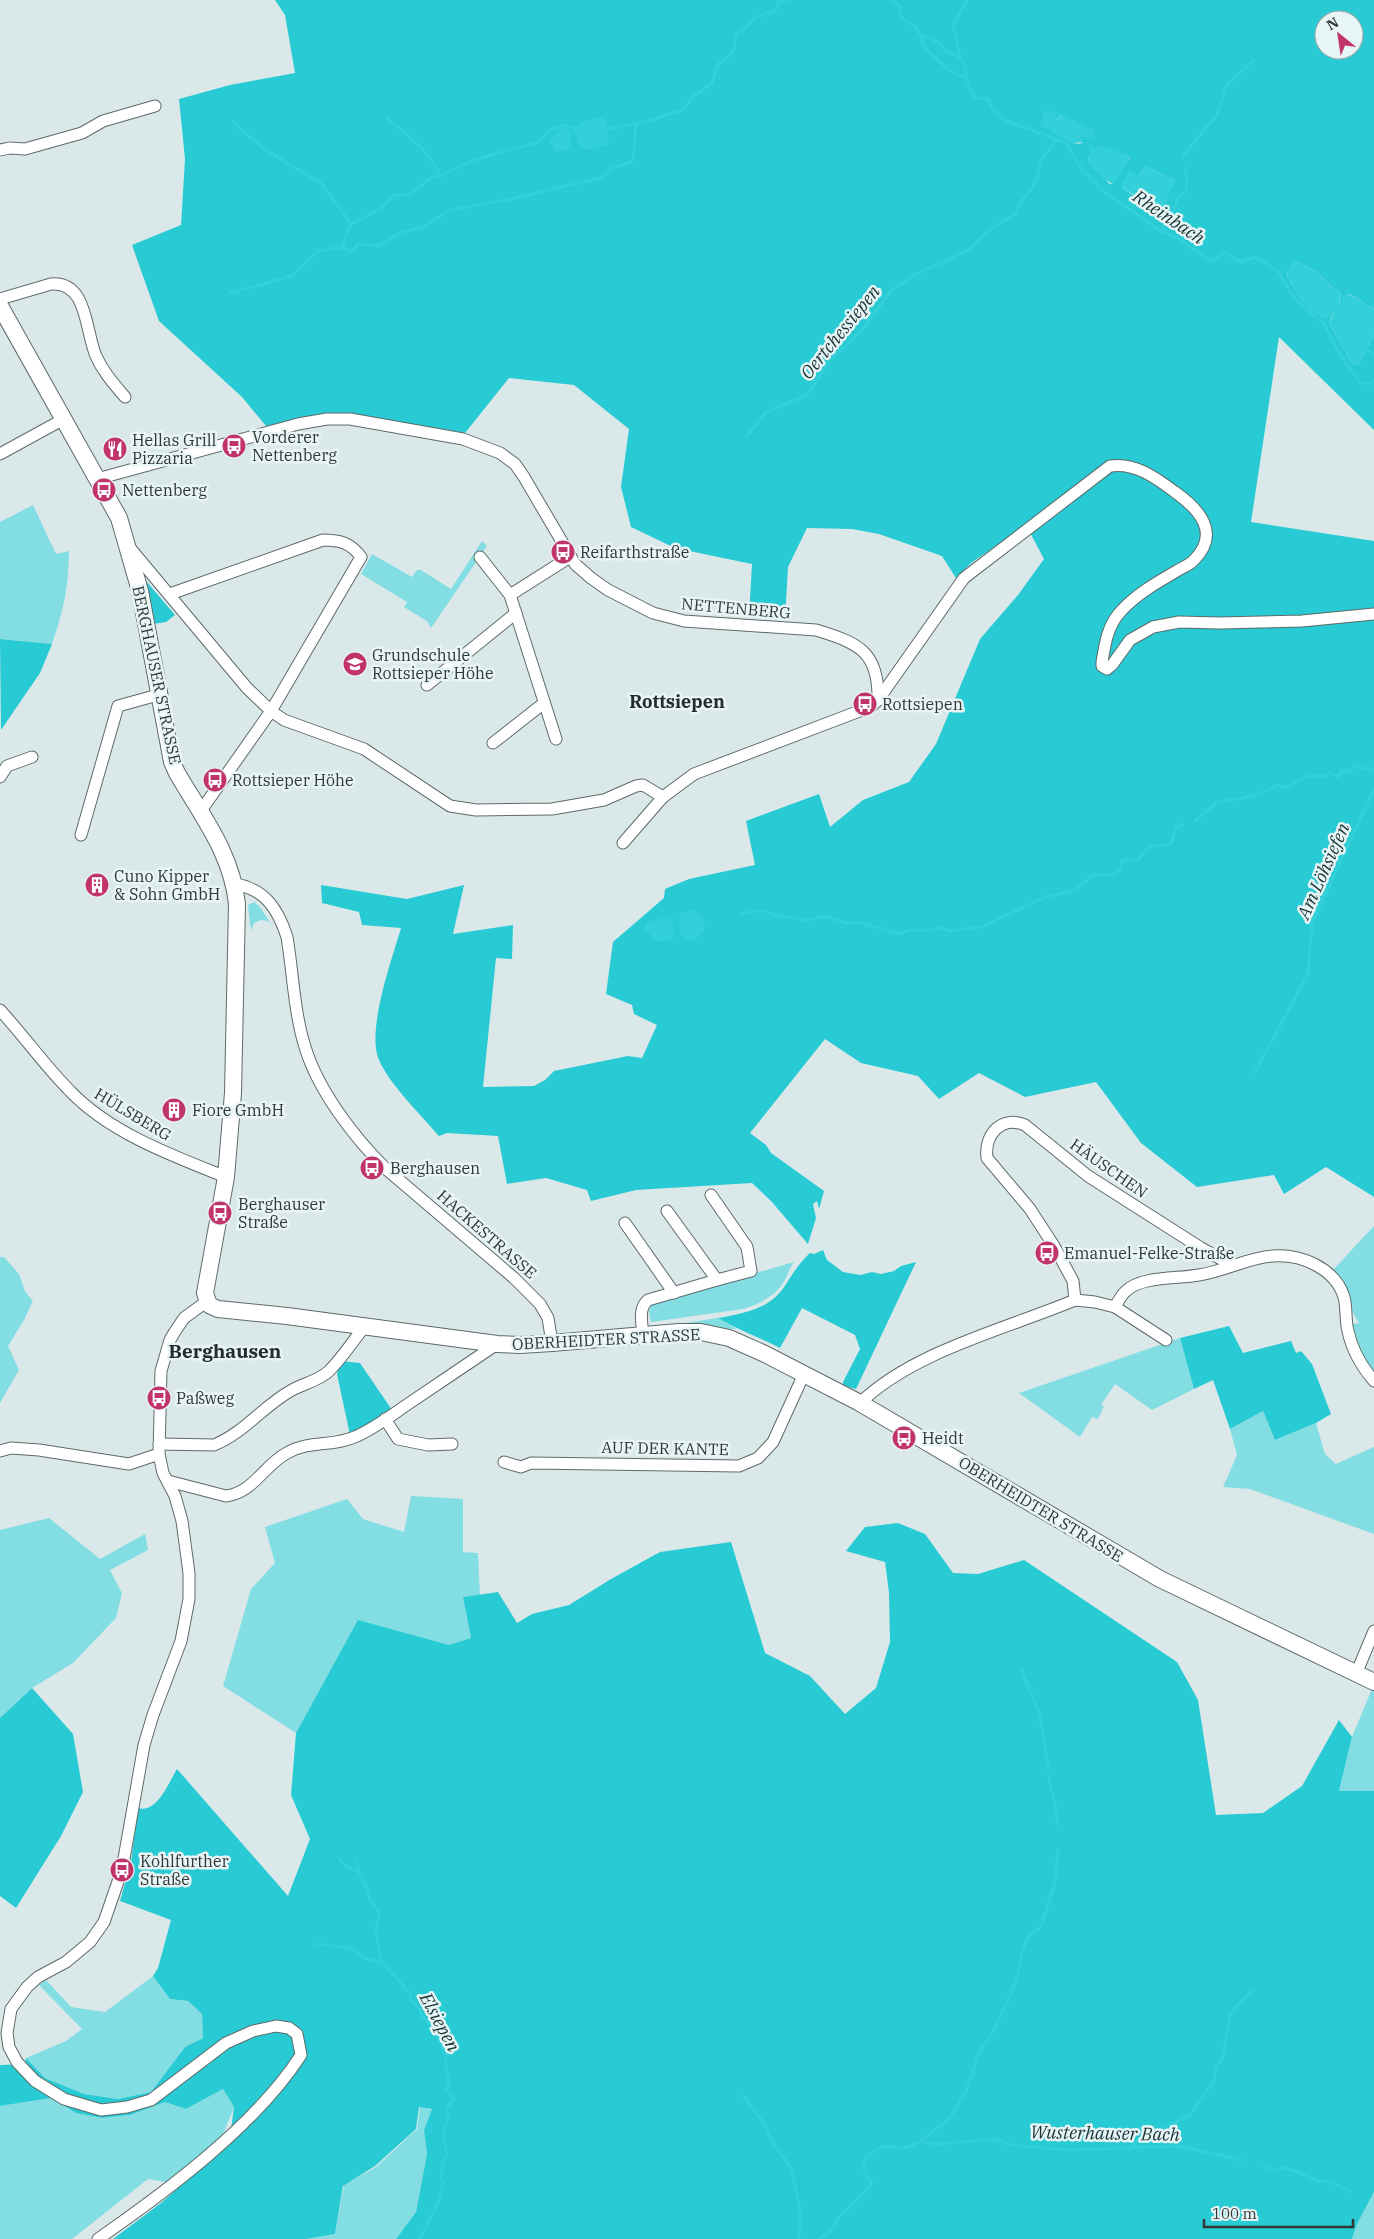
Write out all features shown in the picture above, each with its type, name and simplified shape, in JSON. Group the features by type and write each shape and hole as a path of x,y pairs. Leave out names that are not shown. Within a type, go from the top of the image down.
{"street":[{"path":"0,150 10,148 25,149 82,134 104,121 155,106"},
{"path":"0,299 51,284 65,285 70,288 81,303 96,356 105,374 126,397"},
{"name":"BERGHAUSER STRASSE","path":"0,306 62,420 115,509 140,591 172,762 225,854 235,884 237,904 233,1093 226,1177 205,1293 206,1302"},
{"name":"NETTENBERG","path":"97,479 298,424 319,420 350,419 463,439 493,449 507,458 524,477 574,564 591,578 653,613 684,621 816,630 849,643 862,650 875,667 878,681 878,700"},
{"path":"0,454 62,420"},
{"path":"623,843 652,812 663,797 694,774 862,712 878,700 964,578 1110,466 1123,464 1153,476 1182,497 1204,519 1207,531 1206,541 1194,560 1144,591 1121,610 1111,624 1102,662 1102,666 1106,670 1112,665 1130,640 1153,626 1179,622 1302,621 1374,614"},
{"path":"170,594 323,540 337,540 348,544 356,549 361,557 271,711 221,785 200,812"},
{"path":"127,545 247,688 271,711 284,720 364,749 450,806 463,809 508,810 573,806 604,800 636,786 643,785 663,797"},
{"path":"510,595 570,556"},
{"path":"480,557 510,595 556,740"},
{"path":"427,685 516,612"},
{"path":"81,835 118,706 158,694"},
{"path":"493,743 544,703"},
{"path":"0,777 7,766 32,757"},
{"name":"HACKESTRASSE","path":"235,884 250,887 263,895 284,926 304,1046 314,1072 329,1098 364,1145 385,1168 514,1278 540,1304 548,1318 552,1343"},
{"name":"HÜLSBERG","path":"0,1010 70,1092 95,1114 160,1151 226,1177"},
{"name":"HÄUSCHEN","path":"1075,1300 1073,1281 1054,1246 1030,1210 987,1158 987,1142 995,1130 1010,1122 1016,1121 1025,1125 1088,1176 1201,1248 1232,1265"},
{"path":"643,1335 641,1312 644,1303 674,1292 751,1271 747,1248 711,1195"},
{"path":"667,1211 717,1280"},
{"path":"625,1223 674,1292"},
{"path":"1116,1307 1124,1292 1135,1284 1207,1274 1258,1258 1276,1256 1306,1260 1331,1275 1344,1296 1347,1330 1364,1369 1374,1382"},
{"path":"860,1403 890,1377 949,1349 1075,1300 1096,1302 1116,1307 1166,1340"},
{"path":"98,2239 182,2176 231,2134 288,2075 301,2055 297,2034 289,2028 276,2026 252,2031 226,2043 152,2100 127,2107 102,2110 64,2099 34,2081 17,2062 9,2047 7,2033 11,2009 27,1987 38,1977 66,1962 90,1942 104,1922 122,1870 144,1746 153,1715 181,1641 189,1599 189,1573 182,1521 159,1449 161,1371 170,1340 184,1318 206,1302"},
{"name":"OBERHEIDTER STRASSE","path":"206,1302 218,1309 496,1344 552,1343 679,1332 716,1335 747,1345 860,1403 1160,1579 1374,1682"},
{"path":"0,1451 11,1448 39,1450 129,1464 159,1449 214,1445 243,1428 271,1404 292,1390 328,1372 365,1326"},
{"path":"168,1482 226,1496 235,1495 244,1490 286,1453 302,1446 332,1443 356,1437 385,1420 496,1344"},
{"name":"AUF DER KANTE","path":"504,1462 521,1468 531,1463 739,1466 758,1458 773,1442 804,1374"},
{"path":"385,1420 398,1440 428,1445 452,1444"},
{"path":"1356,1674 1374,1631"}],"shaded area":[{"path":"275,0 1374,0 1374,309 1347,294 1339,305 1341,293 1333,288 1316,271 1296,261 1287,272 1288,278 1303,302 1334,312 1329,323 1353,365 1358,365 1374,335 1374,430 1279,337 1251,522 1374,541 1374,1197 1326,1167 1284,1194 1274,1175 1197,1187 1141,1143 1096,1082 1025,1097 979,1073 939,1099 918,1076 861,1063 825,1039 750,1133 766,1145 771,1153 824,1191 819,1209 817,1201 813,1204 816,1218 808,1244 771,1201 752,1183 636,1190 591,1201 587,1190 546,1178 507,1184 498,1136 447,1133 439,1136 406,1100 390,1079 379,1060 376,1047 378,1014 401,928 362,925 359,912 322,903 321,885 407,899 464,885 453,934 513,925 512,959 496,958 483,1087 534,1086 545,1080 554,1071 628,1056 642,1058 657,1025 634,1014 632,1005 606,994 613,942 664,898 665,889 689,879 755,865 746,821 819,794 830,827 863,800 909,782 936,744 980,639 1018,595 1044,559 1026,525 971,563 956,578 942,556 879,534 852,529 807,528 788,567 785,619 749,617 752,564 675,548 631,527 621,487 629,429 574,385 509,378 465,433 353,414 300,419 266,426 242,397 159,321 132,245 181,225 185,159 179,99 230,85 295,73 285,15","holes":["1061,114 1084,143 1074,144 1054,123","1115,151 1130,158 1113,183 1110,184 1094,169 1088,159 1092,152","1146,167 1175,180 1159,214 1122,187 1139,176"]},
{"path":"1045,110 1057,113 1055,122 1061,114 1095,131 1092,138 1078,136 1085,144 1080,142 1074,144 1051,131 1054,123 1050,130 1039,126"},
{"path":"605,117 609,144 594,150 580,148 574,129 580,122"},
{"path":"567,128 570,131 572,150 555,151 549,141 560,129"},
{"path":"1082,139 1095,148 1103,146 1129,156 1129,160 1113,184 1102,178 1088,162 1090,147"},
{"path":"1146,167 1175,180 1161,213 1122,187 1122,182 1129,171 1139,176"},
{"path":"1296,261 1316,271 1333,288 1341,293 1339,303 1346,294 1374,309 1374,335 1358,365 1353,365 1329,323 1334,313 1324,319 1313,312 1303,302 1288,278 1287,272 1291,263"},
{"path":"33,505 56,554 69,551 65,599 52,644 0,639 0,522"},
{"path":"482,541 487,546 431,628 427,621 404,607 407,602 361,574 372,554 412,577 417,570 421,570 451,589"},
{"path":"146,581 175,615 166,622 153,624"},
{"path":"0,639 52,644 40,673 1,730"},
{"path":"254,902 260,907 274,929 268,921 261,920 254,923 251,931 248,905"},
{"path":"693,908 703,918 705,928 698,937 684,940 680,932 679,915"},
{"path":"670,916 674,927 673,938 671,941 656,941 645,929 645,923"},
{"path":"1374,1226 1374,1378 1370,1375 1348,1325 1359,1323 1341,1284 1331,1272"},
{"path":"823,1250 827,1260 843,1272 860,1275 872,1272 881,1274 894,1271 901,1266 916,1262 856,1389 843,1386 843,1382 860,1349 855,1335 802,1308 780,1348 718,1318 756,1309 773,1299 810,1253 814,1254"},
{"path":"0,1257 4,1257 19,1274 25,1291 33,1301 8,1346 19,1370 0,1403"},
{"path":"794,1262 777,1291 767,1299 756,1304 743,1309 651,1322 649,1312 651,1305 658,1301"},
{"path":"718,1318 737,1329 665,1326"},
{"path":"1229,1326 1243,1353 1291,1341 1296,1353 1301,1351 1312,1364 1331,1414 1316,1423 1275,1440 1263,1411 1230,1429 1213,1380 1194,1389 1180,1338"},
{"path":"1180,1338 1194,1389 1152,1410 1115,1384 1101,1405 1104,1406 1098,1419 1092,1417 1080,1437 1019,1393"},
{"path":"341,1361 360,1363 392,1410 350,1435 337,1374"},
{"path":"1263,1411 1275,1440 1316,1423 1325,1454 1336,1464 1374,1447 1374,1534 1250,1489 1223,1487 1237,1455 1230,1429"},
{"path":"411,1496 463,1499 463,1552 478,1553 480,1595 463,1597 471,1638 449,1645 358,1621 296,1733 223,1686 251,1589 275,1563 265,1527 347,1499 363,1519 404,1532"},
{"path":"49,1518 100,1559 145,1534 148,1550 110,1570 122,1593 116,1618 73,1663 32,1688 0,1718 0,1530"},
{"path":"898,1523 925,1534 953,1573 978,1574 1024,1560 1177,1662 1198,1700 1216,1815 1263,1813 1302,1786 1339,1720 1352,1737 1339,1791 1374,1791 1374,2192 1357,2224 1352,2239 396,2239 416,2212 427,2154 424,2130 432,2109 419,2107 416,2129 375,2166 343,2186 335,2234 306,2239 113,2239 161,2203 229,2144 234,2107 223,2089 186,2109 165,2102 130,2115 102,2118 76,2113 51,2098 0,2106 0,2065 25,2064 26,2058 45,2078 84,2094 118,2099 151,2092 185,2047 203,2038 202,2014 188,2001 170,1999 153,1976 158,1968 171,1920 120,1901 131,1862 138,1808 145,1809 157,1802 177,1769 288,1896 310,1839 291,1795 296,1733 358,1620 449,1645 471,1638 463,1597 498,1592 517,1623 532,1614 569,1605 660,1552 731,1542 765,1653 810,1676 845,1714 876,1688 890,1642 889,1593 885,1562 846,1551 865,1527"},
{"path":"1374,1684 1374,1791 1339,1791 1352,1737"},
{"path":"32,1688 73,1734 83,1792 61,1836 16,1908 0,1896 0,1718"},
{"path":"153,1976 170,1999 188,2001 202,2014 203,2038 185,2047 151,2092 118,2099 84,2094 45,2078 26,2058 66,2041 82,2029 39,1985 46,1980 71,2007 105,2012"},
{"path":"223,2089 234,2107 222,2137 171,2183 148,2179 72,2239 0,2239 0,2106 51,2098 76,2113 102,2118 130,2115 165,2102 186,2109"},
{"path":"420,2107 432,2109 424,2130 427,2154 416,2212 396,2239 306,2239 335,2234 344,2185 376,2167 417,2129"},
{"path":"1374,2192 1374,2239 1352,2239 1357,2224"}],"waterway":[{"path":"604,130 652,120 681,110 692,97 712,83 718,64 730,55 734,49 736,34 754,18 776,10 778,2 789,2 789,0"},
{"name":"Rheinbach","path":"890,0 899,5 902,18 913,25 922,36 932,39 941,45 945,51 960,57 975,98 988,99 991,107 1004,120 1066,143 1081,168 1106,193 1161,231 1179,239 1209,260 1213,260 1225,252 1240,262 1256,257 1278,271 1294,298 1324,324 1339,353 1360,382 1369,384 1374,381"},
{"path":"960,57 953,25 967,0"},
{"name":"Rheinbach","path":"922,36 922,45 948,69 960,76 966,77"},
{"path":"1183,156 1217,115 1227,85 1254,60"},
{"path":"387,118 424,151 431,159 440,176"},
{"path":"233,122 264,149 322,184 351,224"},
{"path":"342,247 351,252 358,244 379,246 401,232 423,227 450,210 511,199 604,177 610,169 633,161 636,124"},
{"path":"230,293 292,276 318,251 342,247 351,224 382,208 394,195 409,195 430,178 440,176 474,160 538,142 550,130 564,125 578,129"},
{"name":"Oertchessiepen","path":"746,437 766,412 807,395 831,359 864,328 891,291 916,274 969,250 984,234 1016,214 1020,203 1033,187 1039,171 1039,164 1056,140"},
{"path":"1161,231 1171,216 1178,199 1186,190 1185,168"},
{"path":"1366,349 1374,354"},
{"path":"1195,821 1217,802 1262,793 1278,785 1285,788 1309,776 1325,776 1330,773 1338,777 1342,771 1349,772 1355,765 1371,771 1374,768"},
{"name":"Am Löhsiefen","path":"1255,1072 1308,974 1312,923 1374,789"},
{"path":"740,914 761,910 778,916 807,920 826,916 846,923 862,923 900,934 909,930 941,928 950,931 981,927 1045,897 1075,890 1093,875 1114,875 1121,868 1122,860 1138,860 1148,847 1171,844 1176,827 1184,824"},
{"path":"1021,1669 1039,1712 1048,1766"},
{"path":"1048,1774 1057,1813 1057,1824"},
{"path":"922,2140 949,2119 967,2090 979,2052 991,2035 1009,1998 1029,1935 1041,1927 1055,1882 1058,1849"},
{"path":"356,1858 359,1872"},
{"name":"Elsiepen","path":"339,1859 346,1866 359,1872 369,1893 369,1898 379,1912 376,1932 381,1960 410,1994 411,2001 420,2009 422,2016 431,2025 446,2055 446,2068 450,2080 449,2087 446,2089 454,2099 446,2109 448,2117 443,2135 447,2154 441,2177 443,2183 438,2203 420,2239"},
{"path":"317,1944 349,1948 364,1958 379,1962 381,1960"},
{"path":"1133,2147 1139,2139 1190,2115 1214,2080 1216,2068 1222,2060 1230,2015 1252,1991"},
{"path":"743,2095 762,2121 774,2145 791,2167 800,2210 799,2239"},
{"name":"Wusterhauser Bach","path":"819,2239 830,2232 840,2216 870,2187 872,2183 865,2172 865,2162 873,2152 884,2146 904,2148 922,2141 934,2144 995,2139 1011,2145 1067,2150 1178,2146 1242,2160"},
{"name":"Wusterhauser Bach","path":"1264,2165 1274,2170 1285,2168 1295,2171 1318,2181 1330,2182 1352,2192"}],"place":[{"name":"Vorderer Nettenberg","path":"234,446"},
{"name":"Hellas Grill Pizzaria","path":"115,449"},
{"name":"Nettenberg","path":"104,490"},
{"name":"Reifarthstraße","path":"563,552"},
{"name":"Grundschule Rottsieper Höhe","path":"355,664"},
{"name":"Rottsiepen","path":"865,704"},
{"name":"Rottsieper Höhe","path":"215,780"},
{"name":"Cuno Kipper & Sohn GmbH","path":"97,885"},
{"name":"Fiore GmbH","path":"174,1110"},
{"name":"Berghausen","path":"372,1168"},
{"name":"Berghauser Straße","path":"220,1213"},
{"name":"Emanuel-Felke-Straße","path":"1047,1253"},
{"name":"Paßweg","path":"159,1398"},
{"name":"Heidt","path":"904,1438"},
{"name":"Kohlfurther Straße","path":"122,1870"}],"district":[{"name":"Rottsiepen","path":"677,701"},
{"name":"Berghausen","path":"225,1351"}]}
